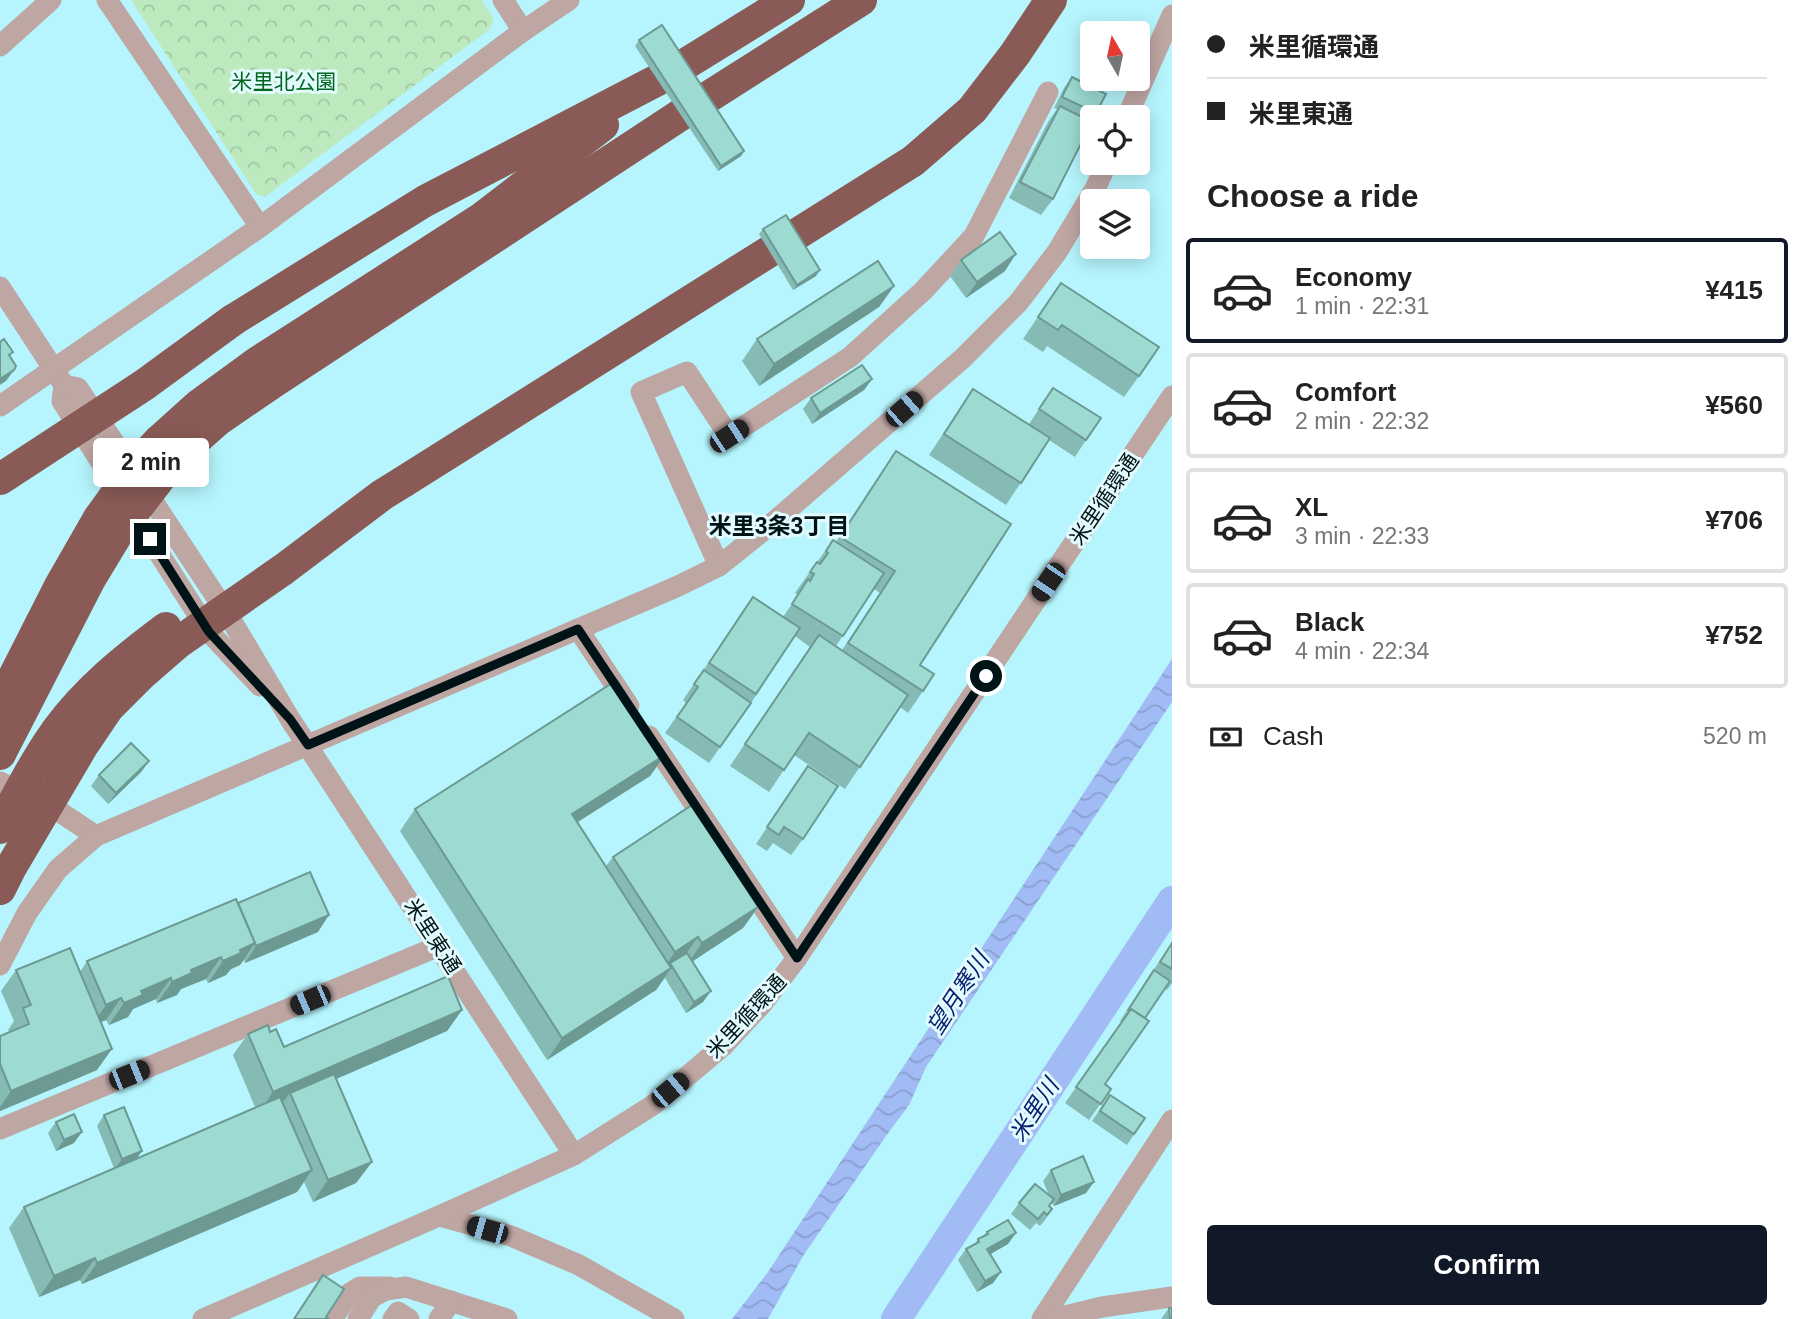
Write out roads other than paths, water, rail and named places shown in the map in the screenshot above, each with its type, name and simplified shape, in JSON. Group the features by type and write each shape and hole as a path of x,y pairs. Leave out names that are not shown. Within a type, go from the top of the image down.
{"highway":[{"path":"0,479 144,385 233,320 425,201 671,73 789,0"},
{"path":"167,449 218,420 691,108 861,0"},
{"path":"0,828 32,769 58,729 88,694 124,659 275,555 393,489 913,161 972,110 1015,54 1051,0"},
{"path":"0,704 60,586 199,405 258,362 482,218 671,73"},
{"path":"0,454 142,369 233,320"},
{"path":"0,888 83,745 108,708 178,642 393,489"},
{"path":"0,754 90,579 109,524"}],"street":[{"path":"0,46 51,0"},
{"path":"107,0 260,227"},
{"path":"503,0 523,32"},
{"path":"0,406 59,377 569,0"},
{"path":"1134,105 1165,51 1172,15"},
{"path":"719,566 641,392 687,372 729,436 850,357 923,291 974,236 1048,92"},
{"path":"0,965 27,914 58,869 96,836 676,587 719,566 952,368 1018,303 1057,252 1101,175"},
{"name":"米里東通","path":"0,287 59,377 78,388 230,618 290,719 574,1154"},
{"name":"米里循環通","path":"208,1318 574,1154 653,1105 723,1046 763,1003 797,958 1172,396"},
{"path":"578,629 797,958"},
{"path":"0,782 60,812 96,836"},
{"path":"0,1129 439,947"},
{"path":"1042,1319 1172,1120"},
{"path":"439,1216 512,1236 579,1265 674,1319"},
{"path":"332,1319 350,1293 360,1287 407,1287 445,1310 507,1319"},
{"path":"358,1319 372,1297 386,1290 407,1287"},
{"path":"1053,1319 1102,1307 1172,1297"},
{"path":"393,1319 398,1312 409,1319"}],"water":[{"name":"望月寒川","path":"1172,659 1172,702 926,1067 909,1105 803,1256 768,1319 732,1319 768,1272"}],"waterway":[{"name":"米里川","path":"896,1319 1172,901"}],"district":[{"name":"米里3条3丁目","path":"779,526"}],"park label":[{"name":"米里北公園","path":"284,81"}]}
